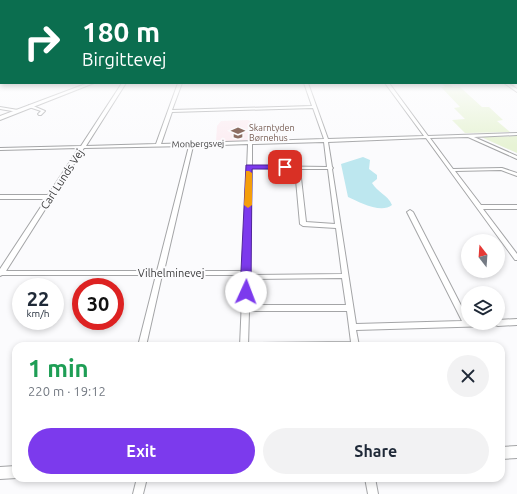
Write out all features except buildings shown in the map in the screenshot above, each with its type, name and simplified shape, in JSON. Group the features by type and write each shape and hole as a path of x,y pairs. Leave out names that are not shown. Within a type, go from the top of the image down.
{"street":[{"path":"0,118 45,100"},
{"name":"Carl Lunds Vej","path":"0,274 113,100"},
{"path":"158,145 174,100"},
{"path":"312,100 326,140 331,168 354,342"},
{"path":"399,100 517,257"},
{"path":"30,106 43,111 40,114"},
{"path":"170,111 314,107"},
{"path":"0,108 18,111"},
{"name":"Monbergsvej","path":"0,149 191,145 517,134"},
{"name":"Monbergsvej","path":"467,135 517,158"},
{"path":"244,342 250,143"},
{"path":"143,342 191,145"},
{"path":"249,167 331,168"},
{"path":"297,167 303,224 338,226"},
{"path":"452,170 502,169 517,175"},
{"path":"0,197 50,197"},
{"path":"479,207 517,207"},
{"path":"410,212 461,310"},
{"name":"Vilhelminevej","path":"0,274 159,273 344,276"},
{"path":"245,308 349,308"},
{"path":"505,323 517,322"},
{"path":"352,327 461,324"},
{"path":"505,453 517,452"},
{"path":"0,473 12,472"},
{"path":"138,494 141,482"},
{"path":"371,482 373,494"}],"shaded area":[{"name":"Skarntyden Børnehus","path":"248,120 258,125 262,140 216,142 217,126 221,121"}],"green space":[{"path":"453,100 474,100 482,107 489,107 503,120 497,121 510,132 465,133 452,120 465,119 454,108 460,107"},
{"path":"517,136 517,153 481,137"}],"water":[{"path":"363,157 370,160 369,169 377,175 377,179 372,183 392,205 376,208 348,197 341,164"}],"slow traffic":[{"path":"248,205 249,173"}],"place":[{"name":"Skarntyden Børnehus","path":"238,133"}],"route":[{"path":"246,292 249,167 285,167"}]}
